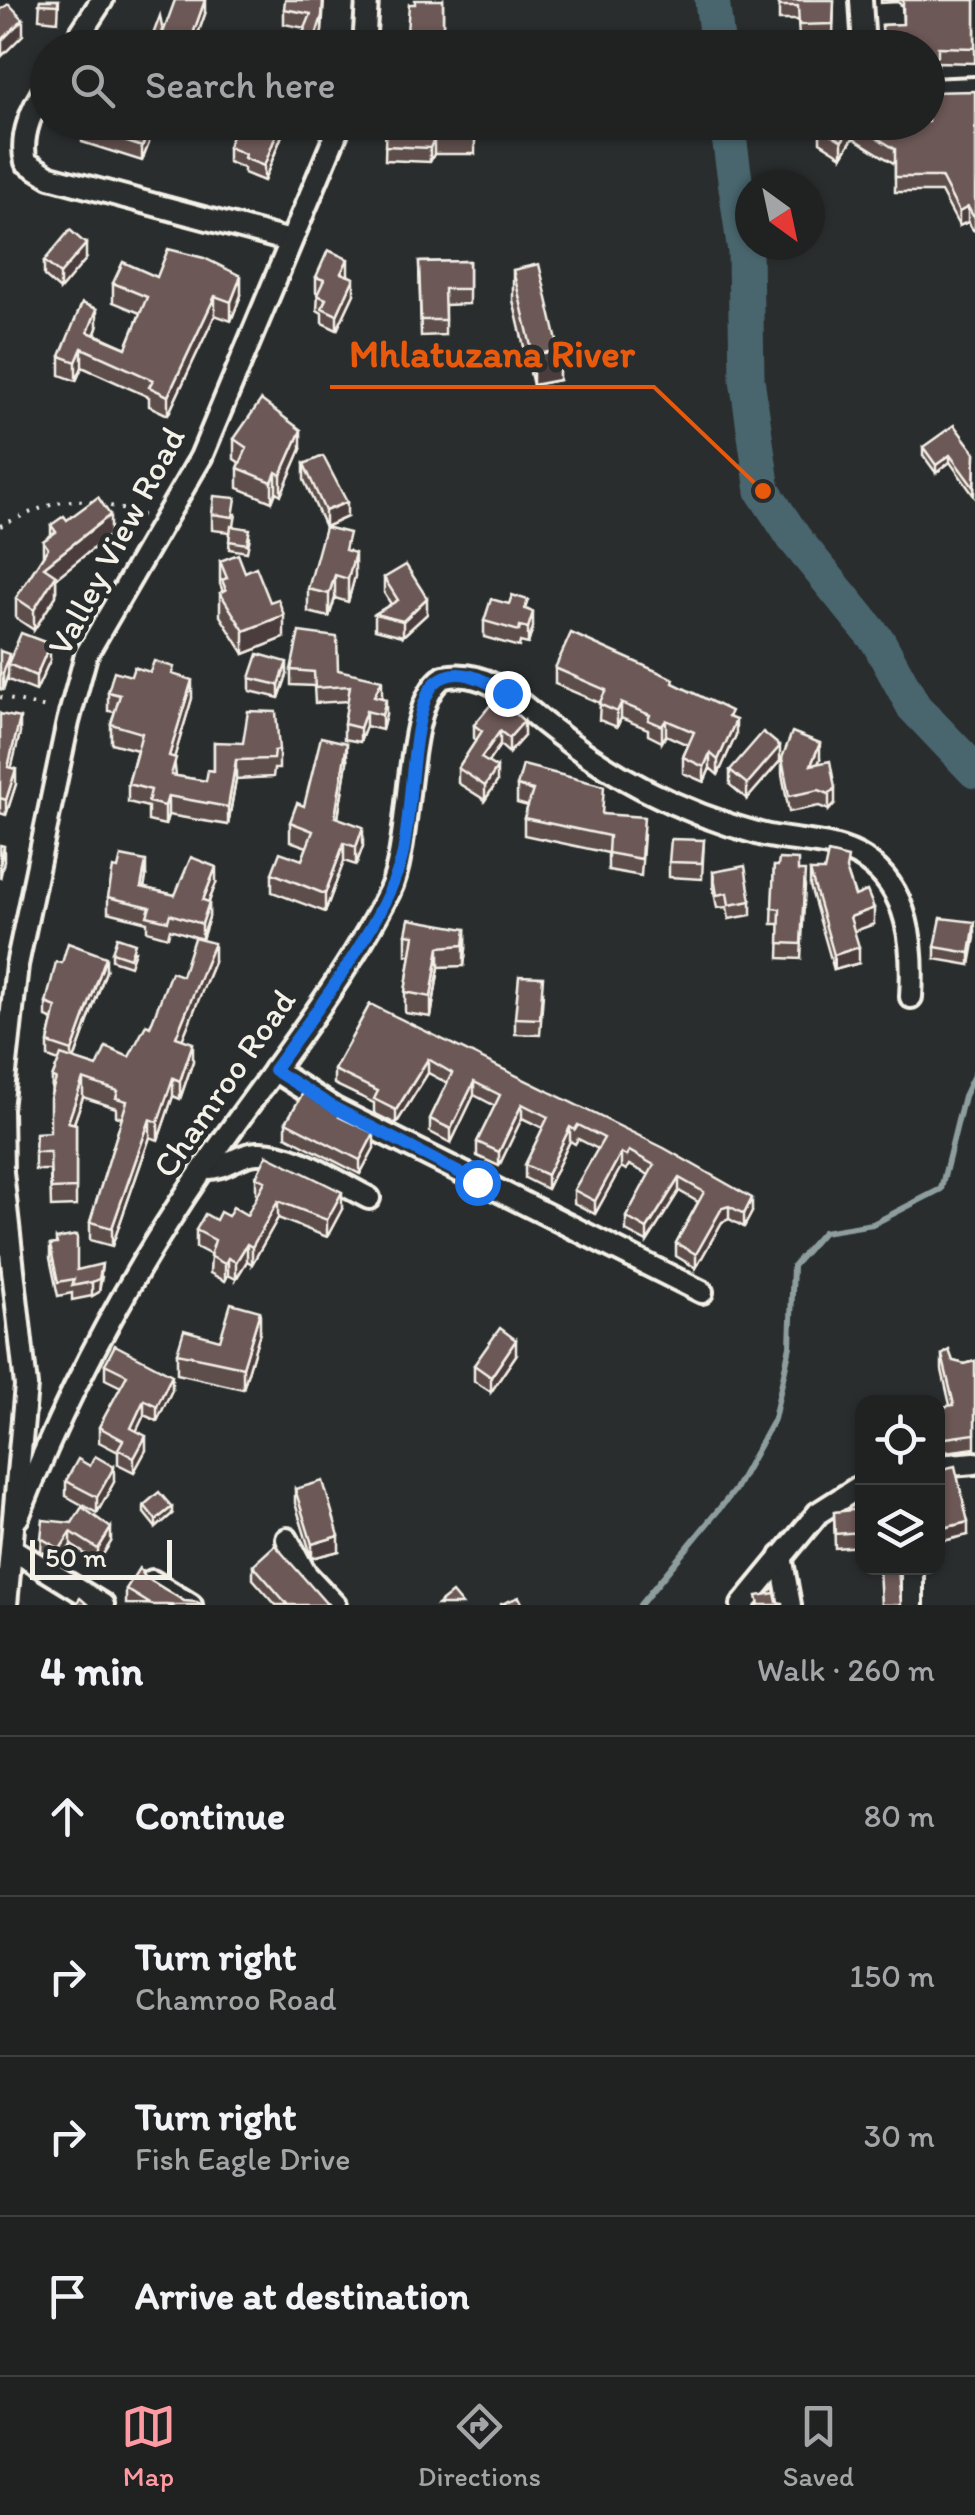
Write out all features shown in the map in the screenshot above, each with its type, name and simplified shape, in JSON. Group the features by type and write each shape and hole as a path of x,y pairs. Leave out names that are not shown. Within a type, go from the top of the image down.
{"street":[{"path":"83,30 102,0"},
{"path":"366,30 368,0"},
{"path":"860,0 862,30"},
{"path":"945,89 975,88"},
{"path":"30,122 22,147 26,162 50,177 290,241"},
{"name":"Valley View Road","path":"6,1605 4,1575 18,1517 26,1386 4,1231 1,1156 6,1040 17,964 70,714 86,655 200,456 333,140"},
{"name":"Chamroo Road","path":"18,1517 90,1358 146,1256 274,1070 392,887 404,846 426,698 444,677 478,676 507,693 587,758 640,791 758,834 846,850 865,859 887,883 905,915 913,964 911,997"},
{"path":"274,1070 353,1118 702,1292"},
{"path":"204,1168 220,1169 251,1153 276,1154 369,1198"},
{"path":"945,1466 975,1464"},
{"path":"742,1605 818,1513 855,1489"},
{"path":"818,1513 855,1510"},
{"path":"287,1539 305,1573 335,1605"},
{"path":"12,1549 103,1605"},
{"path":"781,1556 790,1605"},
{"path":"912,1575 912,1605"},
{"path":"152,1581 192,1605"}],"path":[{"path":"0,526 57,500 86,498 162,521"},
{"path":"0,697 70,714"}],"building":[{"path":"40,0 58,0 58,5 39,4"},
{"path":"175,0 205,0 194,30 164,30"},
{"path":"285,0 323,0 318,30 304,30 311,14 284,9"},
{"path":"415,0 443,0 443,29 407,30 409,4 415,4"},
{"path":"779,0 834,0 833,24 799,25 798,6 779,6"},
{"path":"903,0 975,0 975,48 945,47 945,30 882,30 882,25 903,24"},
{"path":"9,4 23,19 2,40 0,10"},
{"path":"975,91 975,217 968,207 959,212 941,177 895,177 895,149 880,140 945,140 945,92"},
{"path":"121,140 145,140 142,147"},
{"path":"231,140 274,140 264,166 228,147"},
{"path":"385,140 434,140 430,148 385,146"},
{"path":"70,230 86,244 60,274 44,261"},
{"path":"168,249 204,258 241,276 231,302 215,296 168,396 149,387 153,380 82,348 76,362 60,356 82,303 97,309 88,332 126,348 147,297 113,283 123,262 157,277"},
{"path":"328,250 348,259 341,273 354,278 337,315 322,308 326,299 317,295 324,280 316,277"},
{"path":"469,261 469,289 444,289 445,320 421,320 419,262"},
{"path":"539,264 559,350 533,355 513,270"},
{"path":"261,400 301,430 281,475 276,472 272,482 238,468 247,448 234,439"},
{"path":"954,425 975,453 974,488 950,455 936,465 923,447"},
{"path":"323,456 347,502 325,511 304,464"},
{"path":"214,496 236,498 233,517 212,514"},
{"path":"98,497 110,515 44,567 56,575 34,610 16,598 48,548 43,541 56,532 51,525 64,516 67,520"},
{"path":"231,526 250,529 247,544 229,541"},
{"path":"325,527 349,533 345,550 355,553 348,579 335,575 329,594 308,589"},
{"path":"238,554 245,572 256,567 270,602 278,599 284,615 244,631 220,593 226,590 222,580 227,578 220,561"},
{"path":"406,565 427,598 403,621 375,614 398,600 384,578"},
{"path":"512,595 528,600 525,609 533,612 528,628 520,626 519,631 484,621 491,599 509,604"},
{"path":"299,632 337,637 338,670 382,680 374,696 386,699 382,715 366,711 360,728 344,724 350,686 315,688 314,672 291,670"},
{"path":"21,633 50,644 36,676 8,664"},
{"path":"571,633 674,679 673,683 731,711 728,717 736,720 718,760 710,753 704,767 683,757 694,732 666,720 662,726 648,720 650,715 621,703 617,712 599,704 606,690 555,668"},
{"path":"0,651 9,654 3,674 0,673"},
{"path":"258,654 287,662 279,685 250,678"},
{"path":"154,661 174,667 172,674 192,680 169,756 176,758 171,775 206,781 208,770 214,771 214,742 243,743 248,711 276,712 279,750 274,751 273,759 236,760 228,807 168,796 165,806 148,802 151,790 128,784 142,733 111,724 120,695 108,692 114,671 131,676 134,667 150,672"},
{"path":"497,697 524,721 509,738 500,731 481,758 497,768 485,786 458,768 482,731 474,725"},
{"path":"0,714 20,718 8,767 16,769 6,800 0,798"},
{"path":"763,732 780,746 747,784 730,770"},
{"path":"792,732 820,743 811,765 830,761 835,788 829,794 819,790 789,796 782,758"},
{"path":"321,737 347,743 335,817 363,827 356,847 344,843 325,894 272,873 280,852 302,860 313,831 290,822 297,803 304,806"},
{"path":"523,765 604,786 602,814 644,817 641,859 608,853 609,836 524,818 533,790 517,786"},
{"path":"671,839 704,840 702,863 669,862"},
{"path":"828,853 848,858 846,869 855,896 867,891 874,908 850,917 859,947 834,955 810,871 824,871"},
{"path":"121,856 146,861 141,887 175,895 191,857 216,867 203,900 209,902 202,924 170,914 168,921 147,916 150,907 108,897 113,868 118,869"},
{"path":"779,859 798,860 798,871 805,871 801,944 779,943 780,909 772,908 774,866 778,866"},
{"path":"745,866 751,901 729,905 727,893 717,895 713,872"},
{"path":"941,918 975,922 970,953 935,947"},
{"path":"409,919 466,929 464,945 439,947 431,997 405,992 414,935 406,934"},
{"path":"117,937 135,943 130,958 112,952"},
{"path":"194,938 214,943 176,1037 193,1043 180,1081 173,1078 158,1122 150,1119 112,1228 90,1222 127,1101 116,1098 118,1091 83,1079 68,1122 76,1124 76,1188 51,1189 50,1152 35,1152 36,1133 50,1132 50,1098 56,1079 52,1078 61,1055 97,1067 106,1047 129,1057 146,1025 150,1027 171,972 182,976"},
{"path":"68,943 106,957 72,1051 48,1043 56,1007 46,1003 56,962 62,963"},
{"path":"519,976 543,977 540,1019 515,1018"},
{"path":"370,1004 664,1148 752,1198 744,1214 729,1206 722,1208 696,1254 676,1243 704,1192 679,1178 647,1229 626,1217 654,1165 629,1151 626,1156 621,1153 595,1201 574,1190 604,1138 578,1125 575,1130 570,1127 547,1175 525,1165 548,1117 522,1104 499,1152 477,1142 500,1095 474,1082 451,1129 430,1119 452,1073 428,1059 396,1110 374,1099 378,1091 334,1070"},
{"path":"304,1091 341,1113 339,1117 374,1133 360,1160 286,1122"},
{"path":"267,1155 342,1192 327,1220 278,1201 252,1247 247,1244 236,1262 228,1258 225,1264 210,1256 215,1240 196,1230 205,1214 216,1220 220,1212 228,1216 233,1207 247,1215 265,1181 256,1177"},
{"path":"77,1235 77,1270 102,1264 99,1279 72,1286 74,1279 58,1282 50,1245 57,1244 56,1239"},
{"path":"231,1303 260,1311 243,1367 177,1353 184,1330 220,1340"},
{"path":"500,1328 516,1340 491,1377 474,1365"},
{"path":"115,1345 172,1375 157,1406 144,1400 131,1428 146,1436 134,1458 118,1449 123,1440 99,1427 127,1375 105,1364"},
{"path":"949,1350 953,1361 975,1361 975,1434 945,1438 945,1406 954,1405 942,1355"},
{"path":"95,1456 114,1467 97,1497 66,1481 78,1459 90,1466"},
{"path":"955,1466 968,1522 945,1528 945,1485 945,1468"},
{"path":"323,1481 339,1536 312,1544 295,1489"},
{"path":"159,1492 172,1507 156,1520 144,1505"},
{"path":"82,1507 111,1528 98,1549 71,1532 60,1549 41,1538 43,1520 72,1523"},
{"path":"855,1510 855,1533 835,1534 834,1512"},
{"path":"275,1545 330,1605 288,1605 253,1565"},
{"path":"139,1568 145,1577 184,1601 202,1605 152,1605 126,1589"},
{"path":"879,1575 899,1575 901,1605 881,1605"},
{"path":"452,1593 462,1605 437,1605"},
{"path":"775,1593 777,1602 783,1605 759,1605 757,1596"},
{"path":"519,1597 523,1605 501,1605 501,1604"}],"waterway":[{"path":"712,0 716,30"},
{"path":"729,140 745,252 747,379 763,491 794,538 878,641 914,707 975,771"},
{"path":"640,1605 734,1491 774,1419 790,1346 793,1266 823,1232 873,1224 941,1189 964,1096 975,1073"}],"place":[{"name":"Mhlatuzana River","path":"763,491"}],"route":[{"path":"477,1182 335,1108 274,1070 392,887 404,846 418,730 432,688 444,677 461,674 478,676 507,693"}]}
